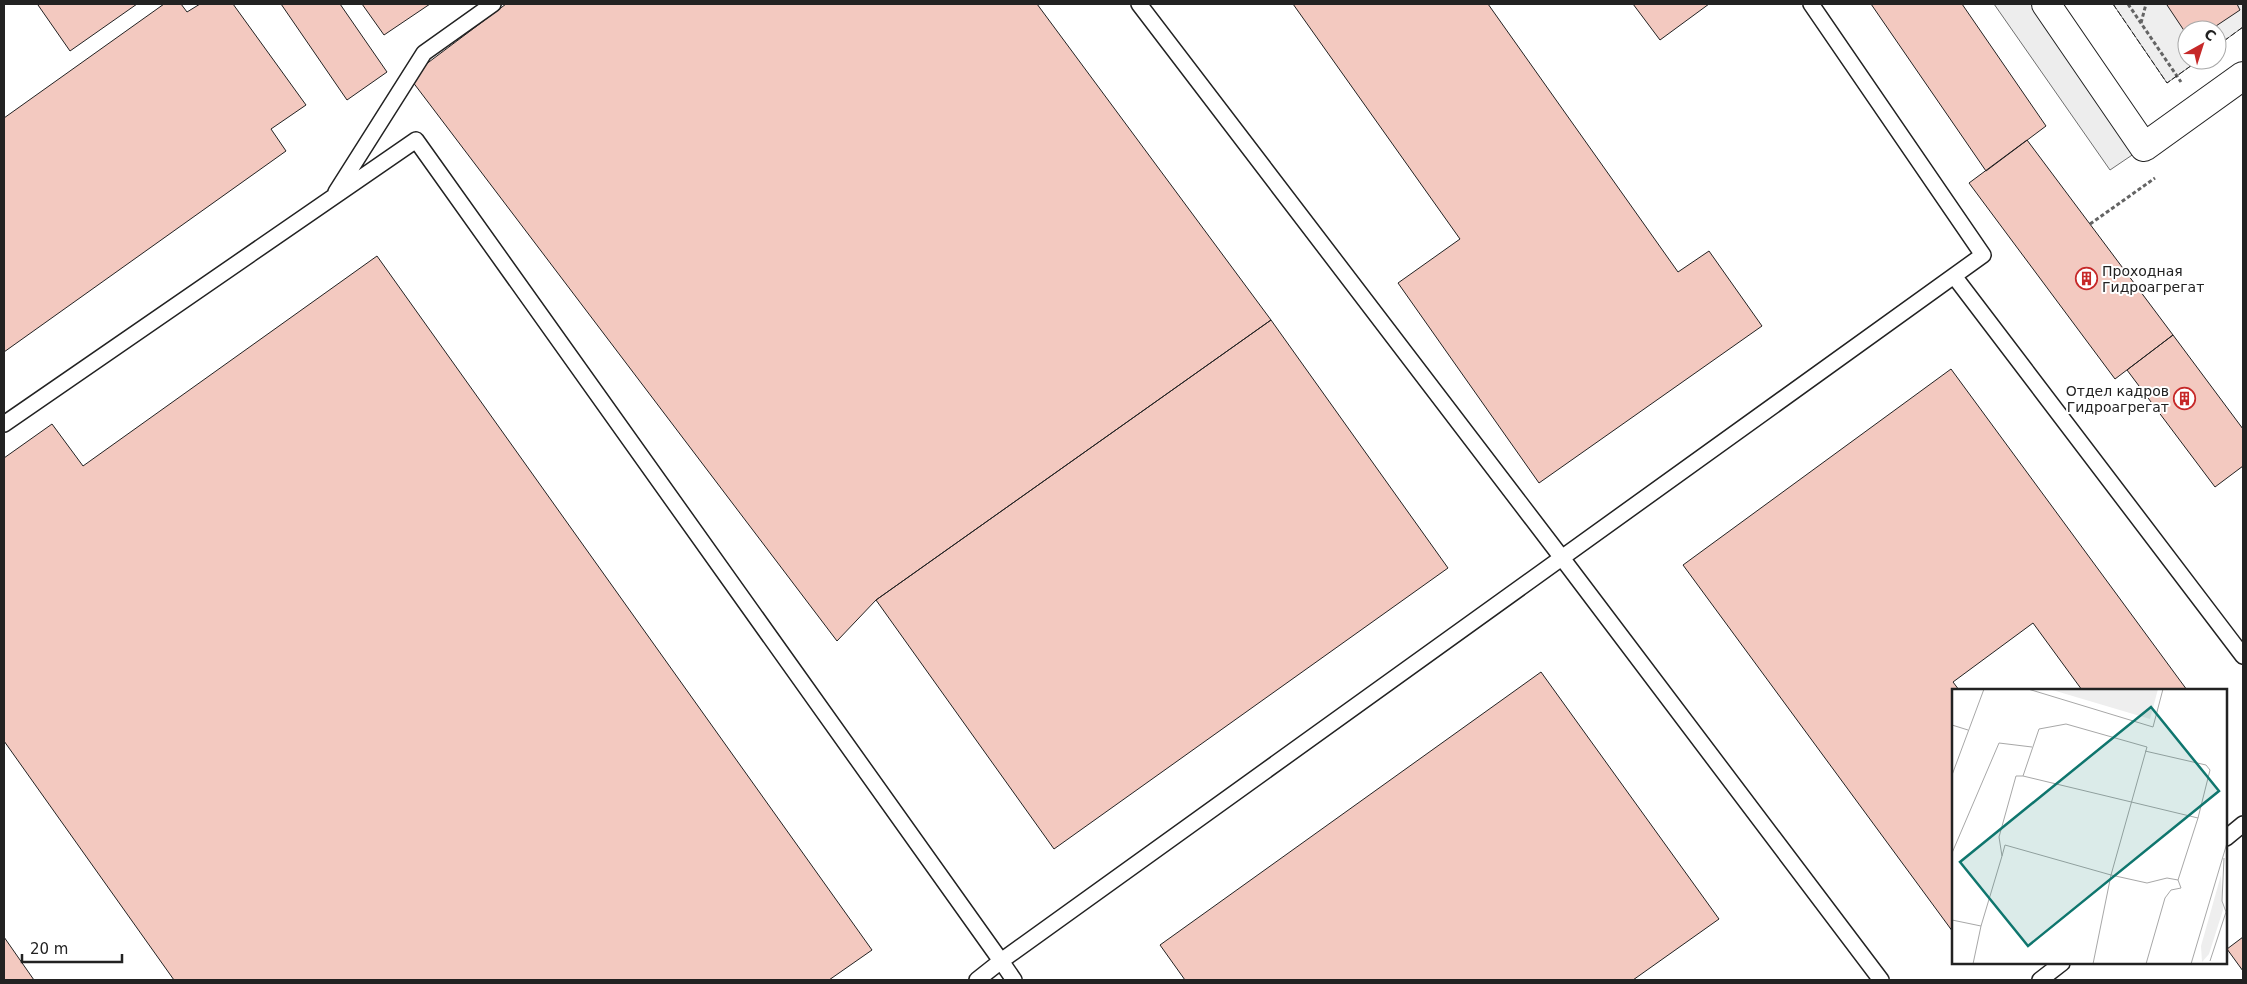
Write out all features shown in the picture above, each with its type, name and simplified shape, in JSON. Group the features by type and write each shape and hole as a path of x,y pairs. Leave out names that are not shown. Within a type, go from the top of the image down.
{"street":[{"path":"2046,4 2144,147 2243,76"}],"lane":[{"path":"332,198 424,53 493,4"},
{"path":"1139,4 1881,980"},
{"path":"977,980 1983,255 1812,4"},
{"path":"4,424 416,140 1014,980"},
{"path":"1954,276 2243,656"},
{"path":"2227,837 2243,824"},
{"path":"2040,980 2061,964"}],"path":[{"path":"2128,4 2183,86"},
{"path":"2141,23 2146,4"}],"shaded area":[{"path":"1994,4 2046,4 2144,147 2110,170"},
{"path":"2113,4 2243,4 2243,27 2227,39 2227,20 2177,20 2177,70 2185,70 2167,83"}],"building":[{"path":"137,4 70,51 38,5"},
{"path":"164,4 181,4 187,12 200,4 233,4 306,105 271,129 286,151 4,352 4,118"},
{"path":"281,4 340,4 387,72 347,100"},
{"path":"362,4 430,4 384,35"},
{"path":"506,4 1037,4 1271,320 876,600 837,641 409,77"},
{"path":"1293,4 1488,4 1678,272 1709,251 1762,326 1539,483 1398,283 1460,239"},
{"path":"1633,4 1709,4 1660,40"},
{"path":"1871,4 1962,4 2046,126 1986,171"},
{"path":"2237,4 2240,10 2225,20 2177,20 2167,5"},
{"name":"Проходная Гидроагрегат","path":"2027,140 2173,335 2115,379 1969,183"},
{"path":"377,256 872,950 829,980 174,980 4,741 4,458 52,424 83,466"},
{"path":"1271,320 1448,568 1054,849 876,600"},
{"name":"Отдел кадров Гидроагрегат","path":"2173,335 2243,429 2243,466 2215,487 2127,370"},
{"path":"1951,369 2186,689 2081,689 2033,623 1953,682 1958,689 1952,689 1952,931 1683,565"},
{"path":"1541,672 1719,919 1633,980 1185,980 1160,945"},
{"path":"4,937 34,980 4,980"},
{"path":"2243,937 2243,971 2227,949"}],"fence":[{"path":"2113,4 2167,83 2185,70"},
{"path":"2227,39 2243,27"}],"place":[{"name":"Проходная Гидроагрегат","path":"2086,279"},
{"name":"Отдел кадров Гидроагрегат","path":"2185,399"}]}
